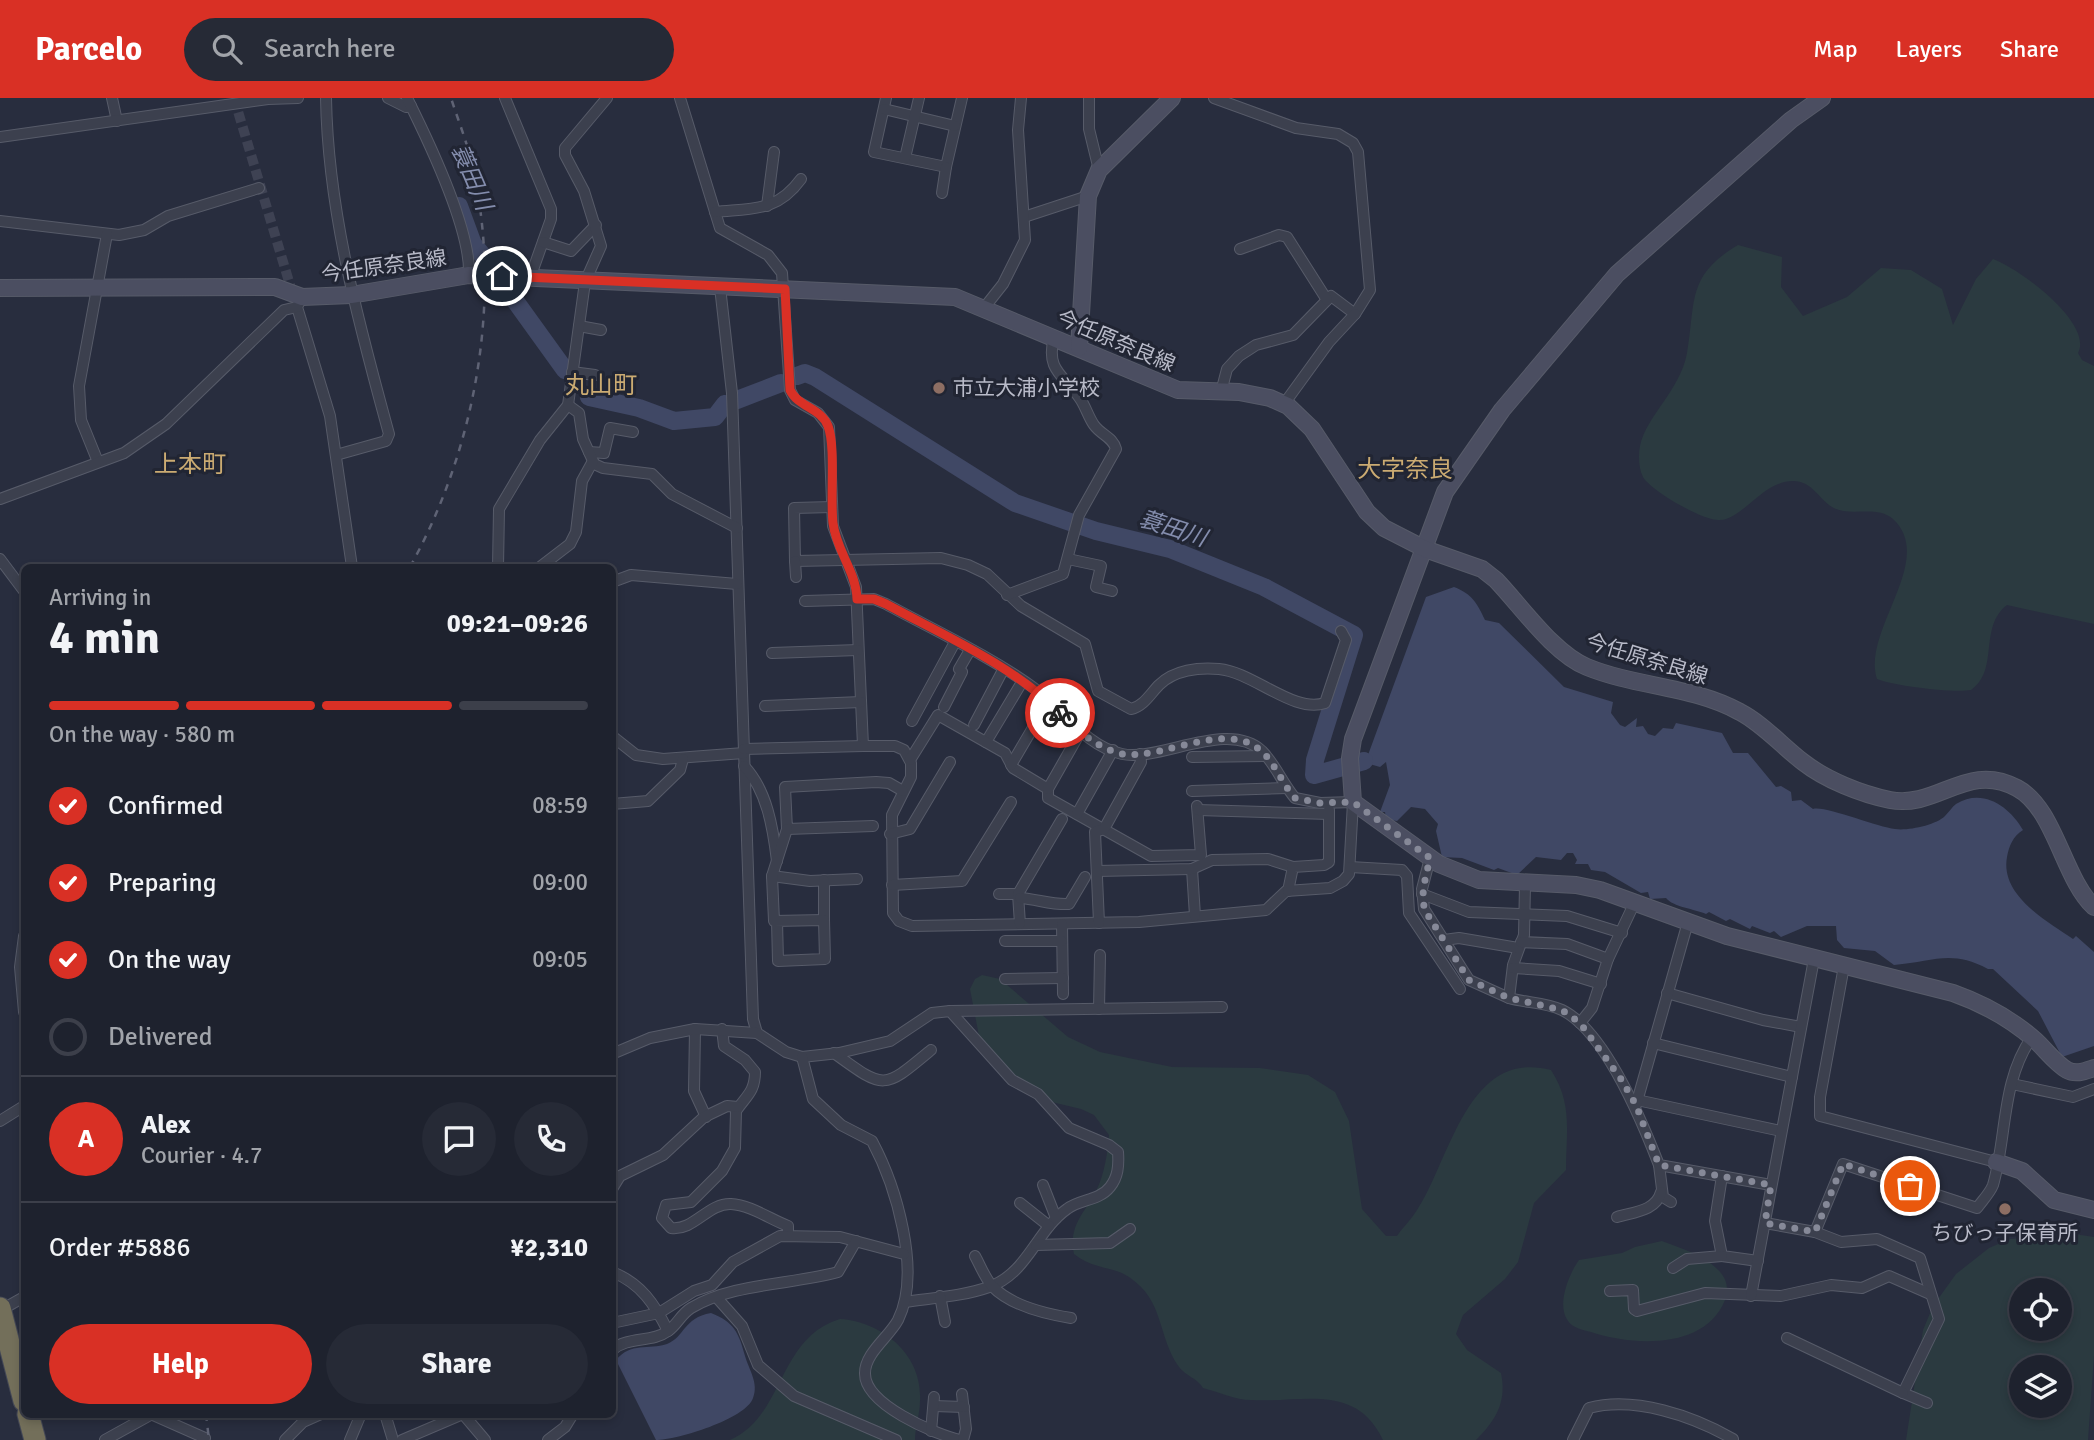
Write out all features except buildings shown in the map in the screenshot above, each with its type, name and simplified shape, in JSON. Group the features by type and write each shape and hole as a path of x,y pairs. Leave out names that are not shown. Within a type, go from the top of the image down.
{"highway":[{"path":"0,1309 21,1390"},
{"path":"29,1418 35,1440"}],"main road":[{"path":"1079,348 1088,196 1098,170 1172,98"},
{"path":"1822,98 1791,120 1617,274 1502,410 1462,465 1446,492 1353,739 1350,758 1353,802 1430,858 1479,880 1525,885 1576,885 1814,959 1983,1003 2032,1037 2068,1071 2077,1073 2094,1068"},
{"name":"今任原奈良線","path":"0,288 275,287 299,302 469,275 941,295 984,308 1178,390 1259,396 1284,404 1312,429 1367,512 1384,528 1425,549 1489,574 1570,658 1588,668 1664,686 1741,712 1805,764 1838,783 1892,800 1930,797 1968,780 1987,778 2017,788 2034,802 2094,907"},
{"path":"1996,1162 2022,1171 2054,1200 2094,1210"}],"street":[{"path":"112,98 117,121"},
{"path":"0,137 268,99 298,98"},
{"path":"326,98 327,131 351,295 389,434 386,440 336,455"},
{"path":"388,98 406,107 409,102"},
{"path":"505,98 551,209 551,219 530,278"},
{"path":"498,564 499,509 540,440 568,405 585,282 601,246 584,191 565,155 565,148 607,98"},
{"path":"680,98 720,228 778,264 785,289 790,390 795,400 818,413 829,427 833,526 856,582 863,746"},
{"path":"905,158 919,98"},
{"path":"942,193 962,98"},
{"path":"984,308 1003,284 1026,240 1017,130 1021,98"},
{"path":"1089,98 1089,129 1098,170"},
{"path":"1214,98 1278,122 1338,134 1353,143 1358,152 1370,290 1355,314 1329,342 1284,404"},
{"path":"409,102 447,190 466,247 469,275"},
{"path":"946,167 874,152 885,103 915,116 956,126"},
{"path":"767,206 774,152"},
{"path":"715,212 767,206 788,197 801,179"},
{"path":"0,221 45,224 107,234 144,230 169,216 259,188"},
{"path":"1024,218 1088,196"},
{"path":"543,242 571,251 596,225"},
{"path":"98,462 81,420 79,386 100,286 107,234"},
{"path":"1240,249 1279,235 1287,237 1327,300"},
{"path":"720,287 732,393 753,1019 757,1033"},
{"path":"1221,392 1227,369 1239,356 1256,345 1293,335 1331,296 1355,314"},
{"path":"0,499 124,453 166,424 284,310 299,302 330,416 352,564"},
{"path":"579,326 601,330"},
{"path":"1007,594 1063,574 1079,514 1116,449 1114,442 1095,427 1081,399 1057,372 1049,355 1054,337"},
{"path":"572,372 596,375"},
{"path":"568,405 579,413 591,458 603,468 652,474 672,494 737,528"},
{"path":"544,564 570,544 576,532 582,481 591,458 604,453 610,428 633,432"},
{"path":"796,577 794,508 832,507"},
{"path":"795,561 941,558 987,574 1021,606 1085,644 1098,691 1131,709 1140,705 1168,677 1203,668 1236,673 1304,705 1325,702 1346,640 1340,631"},
{"path":"0,559 21,587"},
{"path":"1069,559 1101,566 1096,587 1112,591"},
{"path":"616,581 631,575 737,584"},
{"path":"804,601 874,599 886,604 1022,681 1081,732 1113,750 1140,754 1203,741 1234,741 1252,745 1265,756 1287,788 1304,802 1328,808"},
{"path":"912,721 955,642"},
{"path":"772,653 859,650"},
{"path":"944,707 962,672 959,669 970,650"},
{"path":"974,725 1003,670"},
{"path":"986,742 1022,681"},
{"path":"765,706 861,702"},
{"path":"1011,765 1048,702"},
{"path":"910,760 938,715 1005,753 1011,765 1048,789"},
{"path":"616,739 636,755 683,759 744,751 863,746 895,746 904,750 910,760 911,777 892,815 890,834 893,913 899,921 912,926 1098,923 1266,910 1289,891 1338,884 1349,874 1353,802 1328,808 1198,808 1201,855 1151,856 1048,798 1048,789 1081,732"},
{"path":"1077,814 1113,750"},
{"path":"1098,923 1095,832 1104,829 1141,762 1140,754"},
{"path":"1192,757 1265,756"},
{"path":"616,804 648,802 680,770 683,759"},
{"path":"890,834 910,830 950,762"},
{"path":"744,766 759,781 775,840 776,861 772,876 778,961 825,959 824,880"},
{"path":"776,861 782,854 788,829 785,787 876,782 889,783 903,791"},
{"path":"1192,791 1287,788"},
{"path":"892,885 962,881 1011,802"},
{"path":"1097,871 1192,869 1212,860 1268,859 1293,867 1324,865 1328,862 1328,808"},
{"path":"1020,924 1019,896 1062,819"},
{"path":"788,829 873,825"},
{"path":"1430,858 1422,894 1424,909 1469,980 1509,998 1562,1010 1580,1023 1636,1103 1659,1165 1662,1197 1671,1202"},
{"path":"1289,891 1293,867"},
{"path":"1350,867 1402,870 1406,876 1409,913 1461,989"},
{"path":"1192,869 1195,916"},
{"path":"772,876 824,880 857,879"},
{"path":"999,894 1036,899 1051,905 1069,904 1085,877"},
{"path":"1509,998 1513,968 1520,945 1525,885"},
{"path":"1422,894 1469,912 1567,916 1622,933"},
{"path":"1580,1023 1592,1007 1608,959 1634,904"},
{"path":"777,921 824,920"},
{"path":"1636,1103 1688,922"},
{"path":"1062,924 1063,994"},
{"path":"1444,940 1459,938 1520,945 1567,944 1608,959"},
{"path":"1005,941 1062,941"},
{"path":"1099,1009 1100,955"},
{"path":"1751,1296 1814,959"},
{"path":"1844,966 1820,1097 1820,1116 1996,1162"},
{"path":"1513,968 1559,971 1601,984"},
{"path":"1005,979 1063,978"},
{"path":"1667,993 1763,1020 1801,1027"},
{"path":"616,1052 650,1038 695,1029 722,1029 757,1033 786,1052 802,1057 890,1041 932,1013 1222,1007"},
{"path":"905,1302 992,1286 1021,1267 1053,1222 1070,1207 1104,1193 1111,1186 1119,1165 1118,1152 1109,1145 1069,1128 1038,1094 1012,1080 950,1011"},
{"path":"695,1029 694,1091 706,1117"},
{"path":"616,1182 620,1176 663,1155 706,1117 727,1107 738,1107 751,1095 755,1072 745,1060 724,1045 722,1029"},
{"path":"1815,1232 1843,1164 1977,1208 1992,1188 2012,1084 2023,1050 2032,1037"},
{"path":"1653,1043 1791,1077"},
{"path":"834,1053 866,1077 884,1082 896,1079 931,1050"},
{"path":"802,1057 813,1098 841,1125 872,1141 903,1220 908,1280 905,1302 890,1335 868,1359 864,1374 877,1399 934,1435 962,1440 966,1429 962,1394"},
{"path":"2012,1084 2073,1097 2094,1089"},
{"path":"1636,1103 1781,1131"},
{"path":"738,1107 735,1148 722,1171 691,1202 666,1205 662,1218 665,1224 679,1229 719,1206 731,1204 788,1226 788,1236"},
{"path":"0,1121 21,1108"},
{"path":"1659,1165 1771,1185"},
{"path":"1722,1176 1715,1221 1722,1256"},
{"path":"1043,1185 1053,1222"},
{"path":"1617,1217 1653,1207 1659,1202 1661,1192"},
{"path":"1020,1203 1053,1222"},
{"path":"1765,1223 1815,1232 1841,1242 1877,1239 1920,1258 1939,1319 1903,1393"},
{"path":"1036,1245 1110,1242 1130,1229"},
{"path":"616,1322 659,1313 694,1291 712,1284 733,1262 757,1251 768,1240 788,1236 840,1237 904,1254"},
{"path":"616,1347 668,1331 692,1308 748,1287 809,1280 838,1272 856,1241"},
{"path":"975,1256 992,1286 1032,1308 1071,1318"},
{"path":"1673,1268 1687,1259 1722,1256 1758,1261"},
{"path":"616,1274 632,1281 659,1313 668,1331"},
{"path":"1610,1291 1633,1290 1634,1309 1637,1311 1705,1293 1781,1296 1831,1285 1861,1288 1889,1276 1930,1294"},
{"path":"940,1296 945,1322"},
{"path":"0,1309 21,1298"},
{"path":"718,1299 742,1326 758,1365 794,1396 897,1440"},
{"path":"1787,1338 1927,1403"},
{"path":"934,1435 934,1402 964,1407"},
{"path":"1573,1440 1589,1408 1608,1403 1658,1410 1709,1426 1733,1439"},
{"path":"104,1440 143,1418"},
{"path":"161,1418 205,1438"},
{"path":"285,1440 303,1422 312,1418"},
{"path":"350,1440 360,1418"},
{"path":"387,1418 393,1440"},
{"path":"402,1440 454,1418"},
{"path":"466,1418 485,1440"},
{"path":"548,1440 565,1427 571,1418"}],"shaded area":[{"path":"1738,245 1782,257 1781,287 1803,316 1847,297 1881,268 1911,270 1942,289 1953,325 1976,279 1993,259 2035,284 2064,312 2075,327 2080,341 2078,353 2082,360 2094,366 2094,624 2007,605 1998,614 1993,625 1985,671 1980,682 1971,690 1937,690 1885,682 1877,679 1875,660 1907,555 1904,536 1893,519 1879,512 1839,510 1810,487 1793,481 1772,487 1729,518 1713,519 1679,505 1648,483 1641,470 1640,446 1643,435 1683,367 1696,291 1709,268"},
{"path":"982,975 1000,979 1068,1037 1100,1052 1172,1067 1260,1068 1308,1075 1335,1092 1349,1121 1362,1209 1386,1236 1397,1236 1415,1214 1465,1113 1480,1092 1499,1076 1522,1068 1551,1070 1563,1095 1565,1107 1566,1170 1534,1203 1518,1262 1505,1279 1463,1315 1456,1334 1467,1350 1501,1373 1501,1402 1483,1433 1476,1440 1383,1440 1372,1422 1358,1410 1343,1403 1326,1399 1239,1399 1203,1388 1182,1370 1172,1355 1155,1308 1141,1286 1123,1274 1089,1263 1074,1254 1075,1227 1099,1183 1109,1135 1094,1115 1081,1109 1035,1098 979,1036 970,989 975,979"},
{"path":"2074,1234 2094,1237 2094,1356 2088,1440 1906,1440 1923,1330 1933,1306 1956,1274 1989,1248 2010,1239"},
{"path":"1662,1241 1707,1261 1724,1278 1727,1288 1725,1300 1715,1316 1702,1328 1685,1336 1666,1340 1627,1340 1575,1327 1568,1321 1563,1307 1564,1298 1571,1273 1579,1260 1622,1253"},
{"path":"840,1319 856,1321 885,1334 907,1356 915,1369 919,1384 920,1406 915,1440 730,1440 748,1429 762,1414 792,1359 804,1343 819,1329"}],"water":[{"path":"1454,587 1470,596 1485,620 1499,623 1564,687 1613,702 1611,713 1620,725 1625,727 1637,718 1636,727 1643,726 1648,734 1655,736 1663,728 1673,729 1676,723 1722,733 1733,753 1748,753 1776,787 1781,786 1791,792 1792,801 1801,800 1813,809 1828,810 1901,829 1935,822 1966,799 1986,799 2003,807 2023,830 2012,842 2007,857 2010,883 2017,895 2038,915 2073,939 2076,936 2094,952 2094,1046 2062,1057 2038,1011 1993,969 1975,963 1942,958 1894,965 1875,951 1844,948 1837,940 1836,926 1807,926 1781,937 1774,931 1770,933 1752,926 1750,929 1709,912 1706,914 1679,906 1666,898 1650,899 1648,892 1641,893 1605,872 1591,870 1588,864 1575,864 1577,860 1573,853 1567,853 1561,860 1536,857 1517,875 1498,868 1494,870 1462,858 1442,857 1436,831 1438,824 1425,809 1411,807 1397,821 1386,819 1385,812 1380,812 1390,785 1386,762 1380,767 1366,763 1355,769 1355,760 1368,755 1426,597"},
{"path":"711,1313 730,1324 738,1335 754,1382 753,1398 748,1406 725,1421 694,1432 656,1440 616,1360 634,1349 667,1344 678,1337 695,1319"}],"waterway":[{"name":"蓑田川","path":"459,206 473,244 494,269"},
{"name":"蓑田川","path":"503,284 565,370"},
{"name":"蓑田川","path":"797,376 805,373 815,377 1015,503 1096,531 1170,549 1264,587 1354,635 1315,760 1314,775 1364,761"},
{"name":"蓑田川","path":"737,400 781,383"},
{"name":"蓑田川","path":"589,397 639,408 674,421 715,417 725,404"}],"tunnel":[{"path":"234,98 290,285 289,291"}],"railway":[{"path":"412,564 433,521 452,473 467,423 483,319 485,267 481,215 470,156 451,98"},
{"path":"206,1418 209,1440"}],"way so far":[{"path":"1060,713 1072,726 1122,754 1151,753 1203,741 1234,741 1252,745 1262,751 1295,798 1304,802 1353,802 1430,858 1423,889 1424,909 1469,980 1524,1003 1541,1003 1562,1010 1580,1023 1621,1079 1636,1105 1659,1165 1771,1185 1765,1223 1815,1232 1843,1164 1910,1186"}],"place":[{"name":"市立大浦小学校","path":"939,388"},
{"name":"ちびっ子保育所","path":"2005,1209"}],"district":[{"name":"丸山町","path":"601,385"},
{"name":"上本町","path":"190,464"},
{"name":"大字奈良","path":"1405,469"}],"route":[{"path":"502,276 785,289 790,390 795,400 818,413 829,427 833,526 856,582 857,599 874,599 886,604 965,648 1039,691 1060,713"}]}
